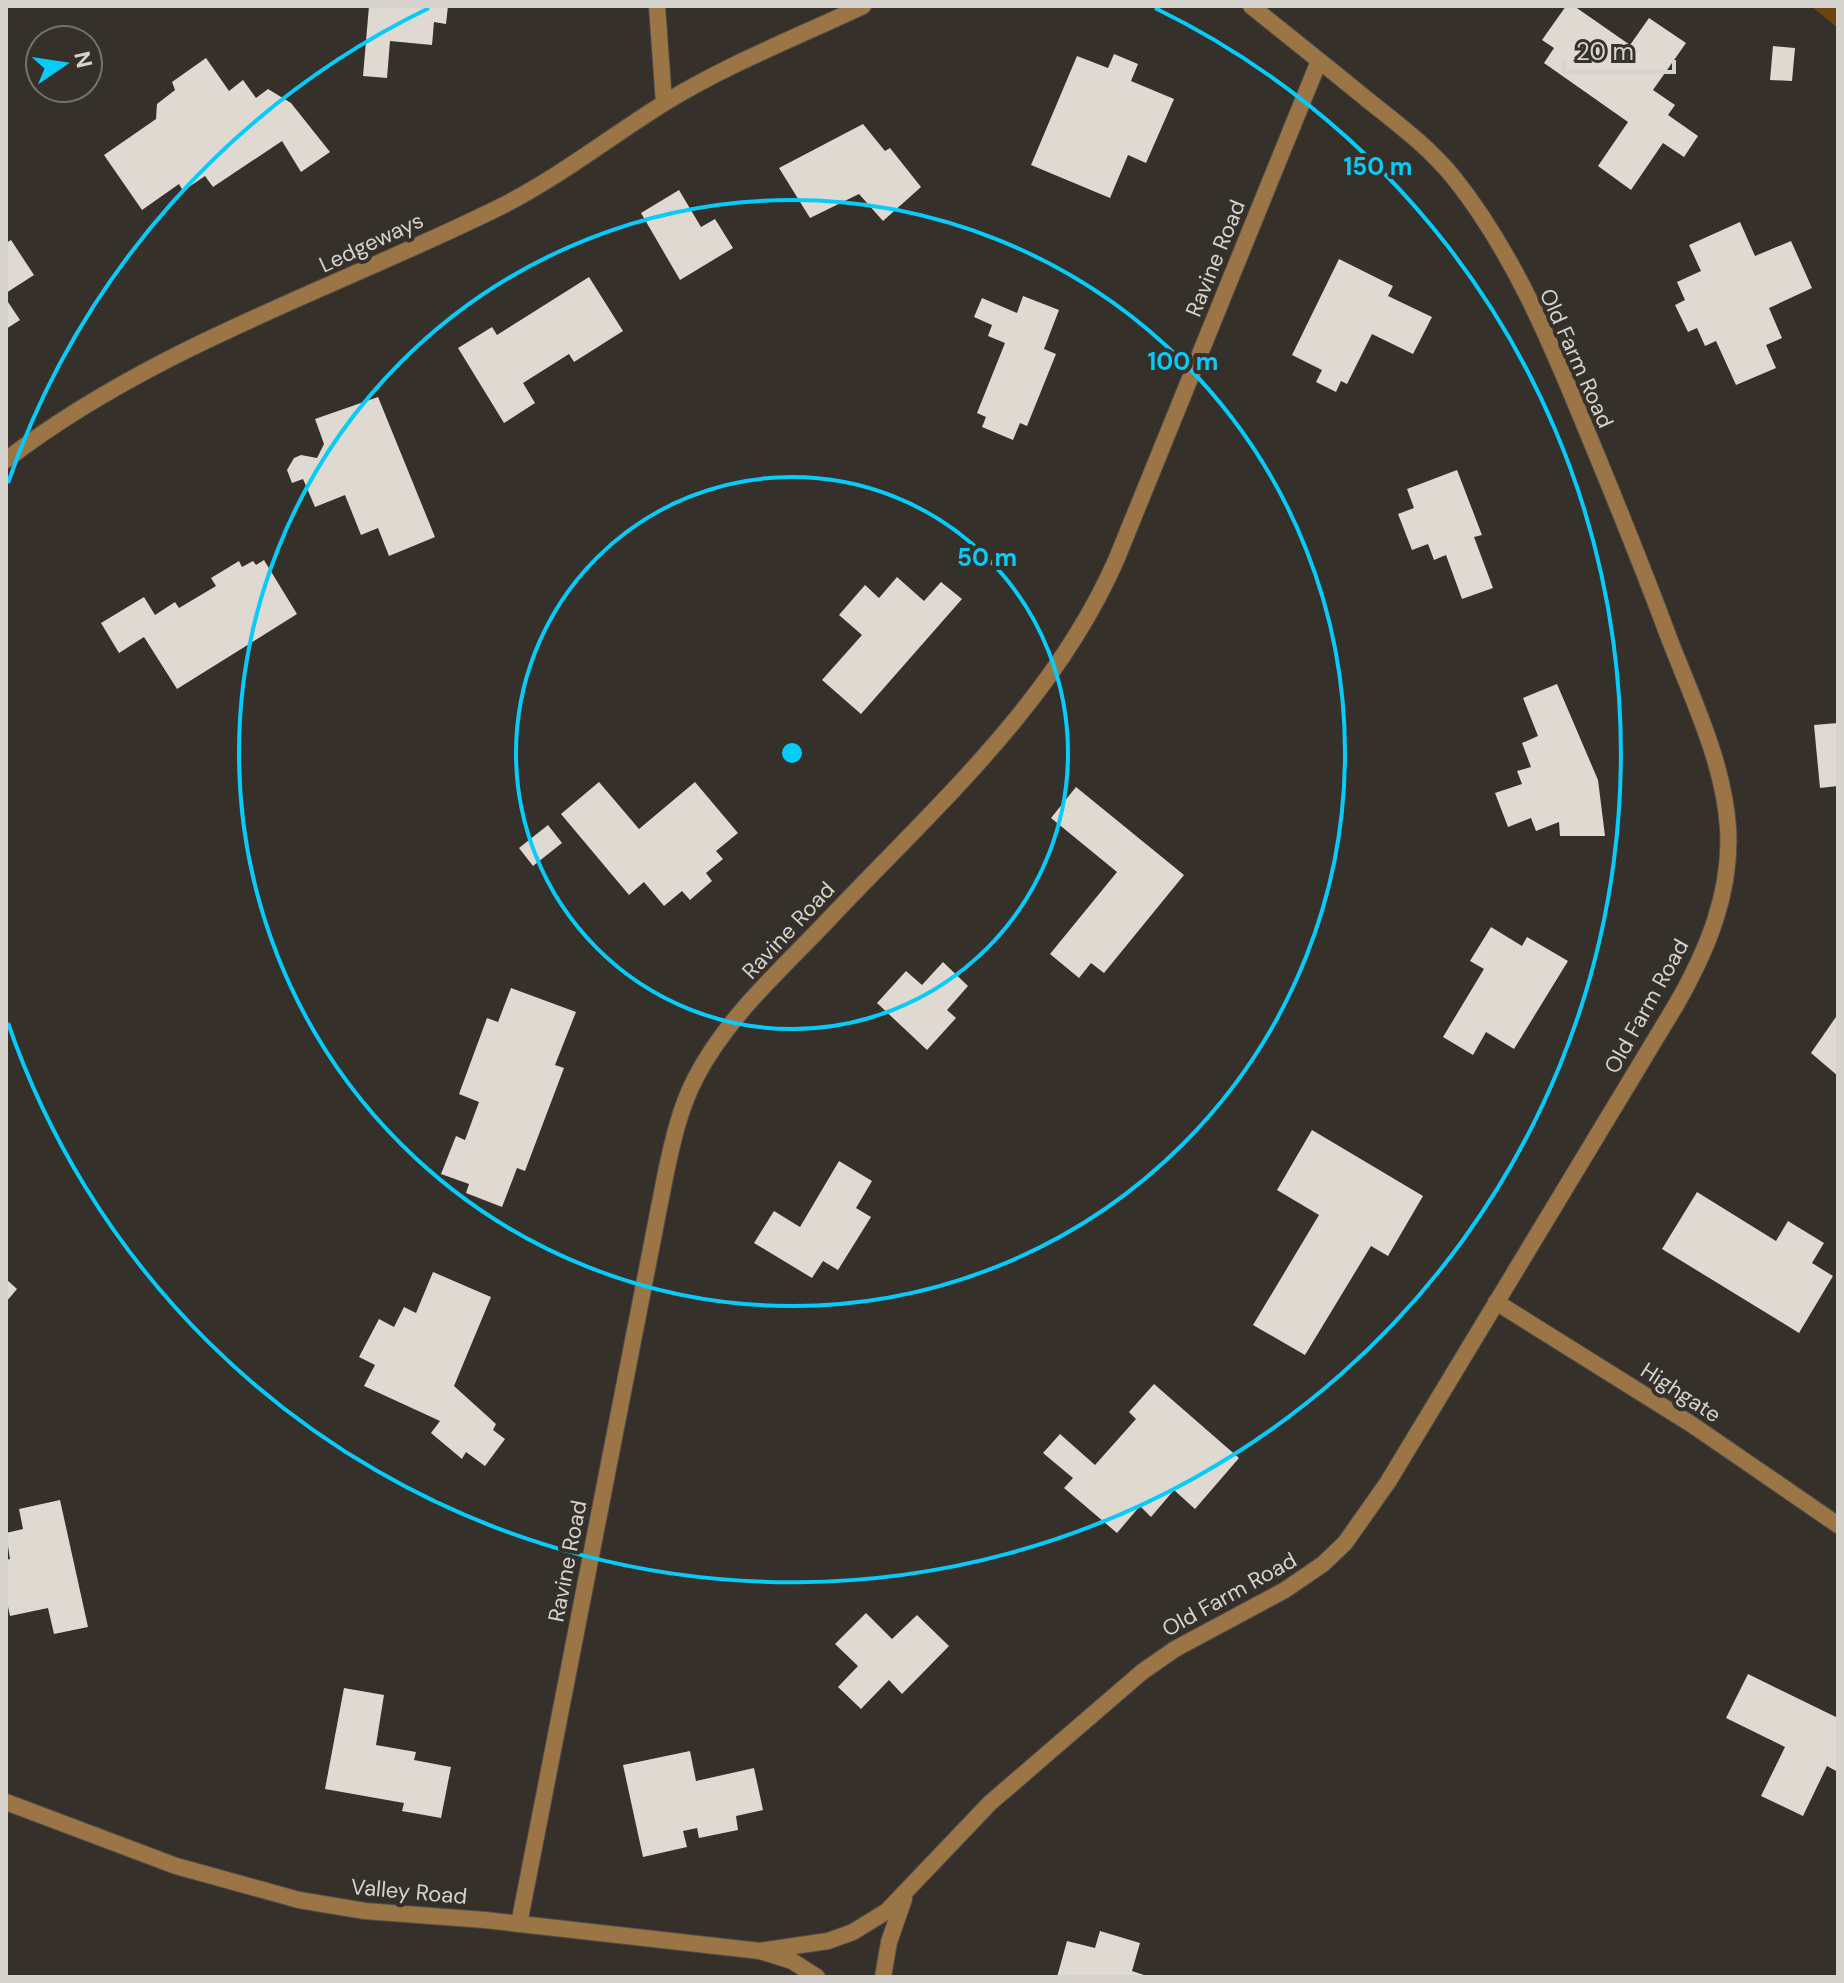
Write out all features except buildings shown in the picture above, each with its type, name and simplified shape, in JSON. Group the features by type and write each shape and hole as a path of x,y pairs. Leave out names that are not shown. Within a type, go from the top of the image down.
{"street":[{"path":"657,6 664,103 719,73 863,6"},
{"name":"Old Farm Road","path":"760,1951 818,1944 853,1932 887,1911 990,1803 1134,1678 1191,1640 1299,1581 1334,1554 1383,1490 1697,966 1724,892 1728,845 1726,811 1712,755 1640,560 1570,388 1512,270 1473,204 1442,164 1251,6"},
{"name":"Ravine Road","path":"519,1924 666,1172 678,1121 694,1081 742,1011 1016,721 1073,644 1117,558 1319,61"},
{"name":"Ledgeways","path":"6,460 70,416 145,373 523,195 664,103"},
{"name":"Highgate","path":"1496,1302 1680,1416 1838,1525"},
{"name":"Valley Road","path":"6,1802 176,1866 269,1894 365,1911 519,1924 760,1951 792,1961 817,1977"},
{"name":"Old Farm Road","path":"883,1977 894,1926 909,1890"}],"shaded area":[{"path":"1811,6 1838,6 1838,28"}]}
